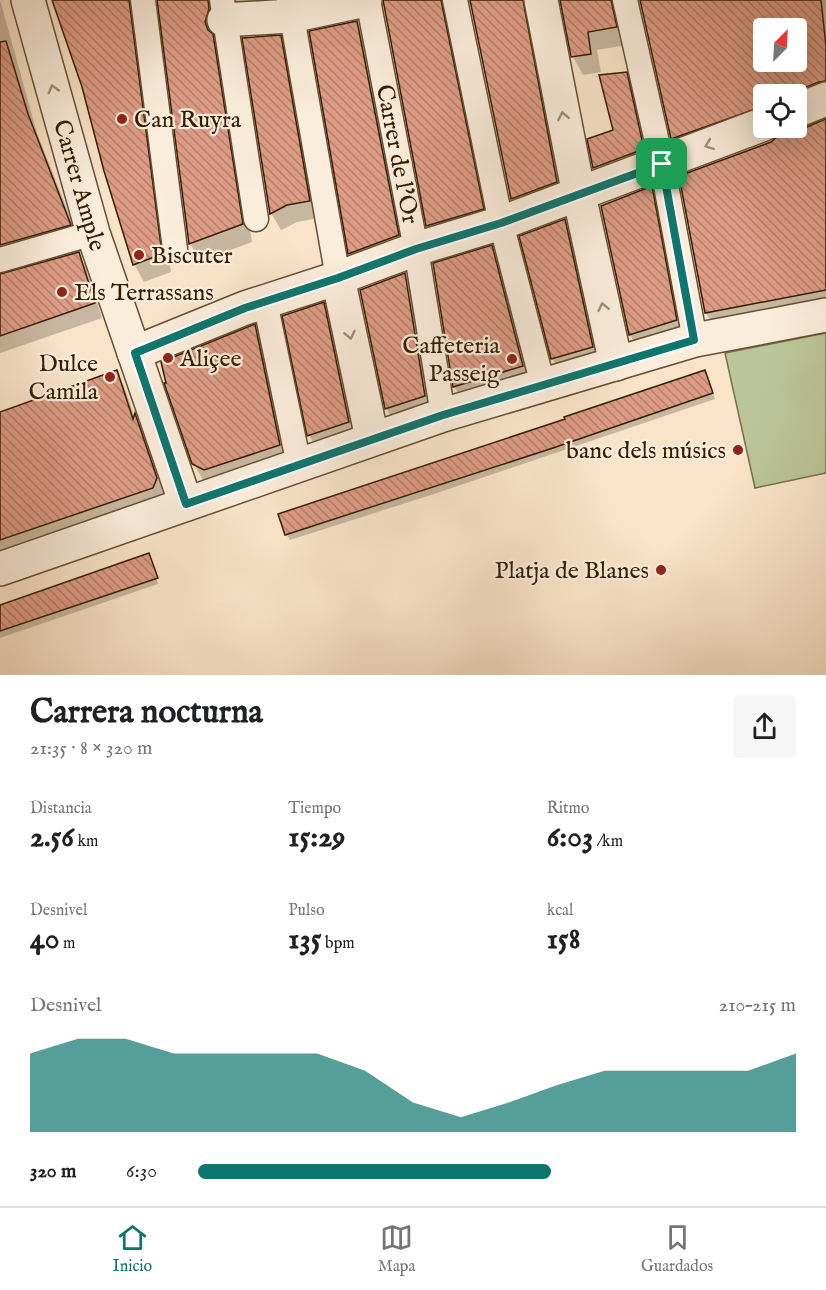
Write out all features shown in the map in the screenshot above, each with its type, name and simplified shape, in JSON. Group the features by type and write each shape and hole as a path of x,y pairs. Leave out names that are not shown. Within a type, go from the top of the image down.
{"street":[{"name":"Carrer Ample","path":"28,0 93,233 186,504"},
{"path":"143,0 175,249"},
{"path":"256,219 223,10 290,8 366,0"},
{"name":"Carrer de l'Or","path":"366,0 416,249 443,415"},
{"path":"456,0 501,223 543,385"},
{"path":"541,0 579,195 616,364"},
{"path":"625,0 662,164 694,340"},
{"path":"290,8 338,278 372,438"},
{"path":"807,107 826,99"},
{"path":"135,353 265,302 416,249 501,223 753,128"},
{"path":"0,260 93,233"},
{"path":"265,302 299,465"},
{"path":"0,569 443,415 694,340 826,315"}],"green space":[{"path":"826,333 826,473 755,488 725,353"}],"building":[{"path":"52,0 129,0 162,254 133,265 104,171 82,87"},
{"path":"157,0 208,0 209,9 205,22 208,30 213,34 243,224 189,244"},
{"path":"383,0 441,0 484,209 426,226"},
{"path":"470,0 523,0 557,182 511,199"},
{"path":"560,0 611,0 617,27 588,32 591,54 571,57"},
{"path":"640,0 821,0 826,46 826,81 807,87 807,84 753,84 753,110 671,139"},
{"path":"357,21 399,235 348,254 309,31"},
{"path":"281,35 310,201 287,205 270,214 242,38"},
{"path":"6,41 28,114 71,225 0,245 0,42"},
{"path":"627,72 644,149 593,168 587,139 613,130 599,75"},
{"path":"826,119 826,290 705,313 679,176 771,142 776,138 807,138 807,127"},
{"path":"652,186 677,320 629,335 601,206"},
{"path":"565,219 593,347 551,359 519,236"},
{"path":"492,245 523,366 453,387 433,263"},
{"path":"79,252 95,303 0,336 0,274"},
{"path":"405,273 425,396 385,409 360,290"},
{"path":"324,302 349,422 307,436 282,316"},
{"path":"255,324 280,445 204,470 192,464 164,383 166,383 161,362"},
{"path":"117,370 133,419 135,413 157,478 153,488 0,540 0,412"},
{"path":"705,370 713,393 553,448 285,535 278,514"},
{"path":"149,553 158,578 0,631 0,605"}],"place":[{"name":"Can Ruyra","path":"122,119"},
{"name":"Biscuter","path":"139,255"},
{"name":"Els Terrassans","path":"62,292"},
{"name":"Aliçee","path":"168,358"},
{"name":"Caffeteria Passeig","path":"512,359"},
{"name":"Dulce Camila","path":"110,377"},
{"name":"banc dels músics","path":"738,450"},
{"name":"Platja de Blanes","path":"661,570"}],"route":[{"path":"662,164 694,340 443,415 186,504 135,353 245,308 338,278 416,249 501,223 662,164"}]}
